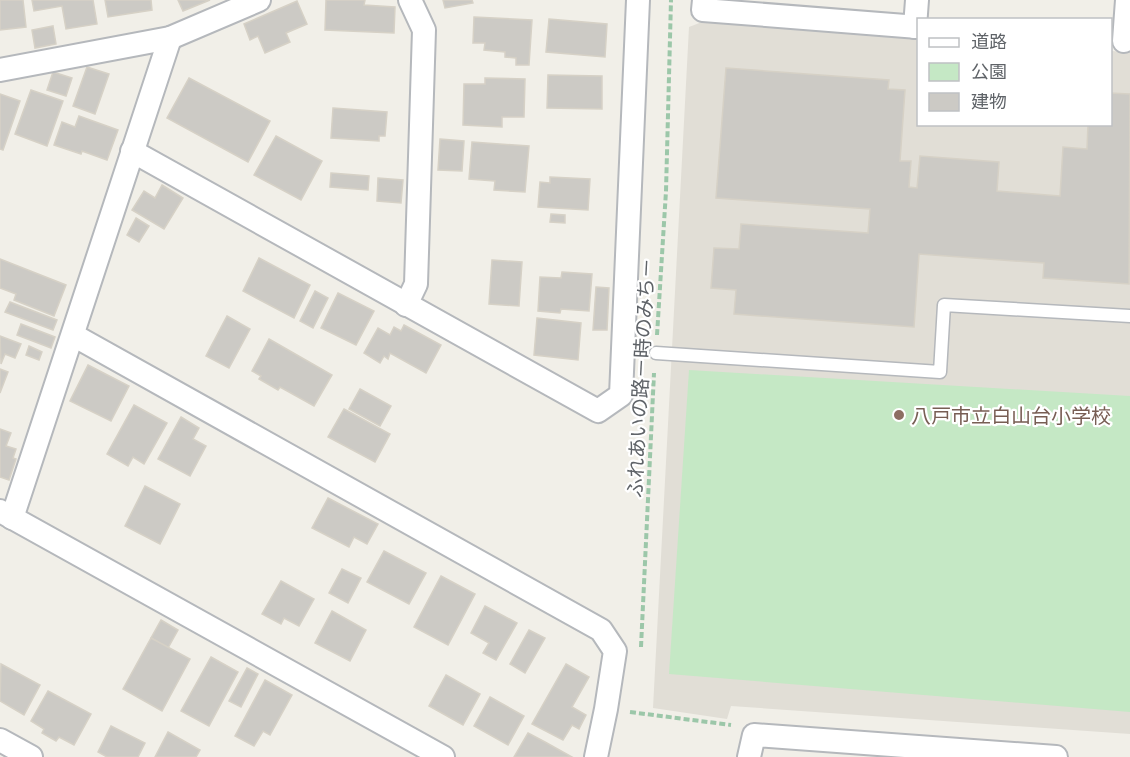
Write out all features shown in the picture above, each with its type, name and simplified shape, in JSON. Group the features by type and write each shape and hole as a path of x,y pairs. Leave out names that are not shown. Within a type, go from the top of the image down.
{"street":[{"path":"0,70 171,38 259,0"},
{"path":"406,305 416,284 424,30 410,0"},
{"path":"132,151 598,411 621,395 638,0"},
{"path":"704,0 703,9 917,27 917,0"},
{"path":"1121,40 1127,0"},
{"path":"171,38 73,335 6,514 443,757"},
{"path":"73,335 601,630 615,651 596,757"},
{"path":"749,757 754,735 1015,756 1056,757"},
{"path":"0,740 31,757"}],"lane":[{"path":"656,353 940,372 944,305 1130,316"}],"path":[{"name":"ふれあいの路－時のみち－","path":"641,651 666,191 671,0"},
{"path":"629,723 632,702"},
{"path":"630,712 737,726 754,735"}],"shaded area":[{"name":"八戸市立白山台小学校","path":"702,22 917,37 917,126 1112,126 1112,51 1130,52 1130,734 731,706 727,719 653,708 689,27"}],"green space":[{"path":"689,370 1130,396 1130,712 669,674"}],"building":[{"path":"0,0 23,0 26,27 0,30"},
{"path":"32,0 93,0 97,24 66,29 62,6 34,11"},
{"path":"105,0 151,0 152,10 108,17"},
{"path":"178,0 210,0 183,11"},
{"path":"326,0 365,0 364,5 395,7 394,33 325,30"},
{"path":"443,0 472,0 473,3 445,8"},
{"path":"297,1 307,24 286,33 290,42 265,53 258,36 250,40 244,24"},
{"path":"474,17 532,20 529,65 516,65 516,58 505,57 505,52 484,50 485,43 473,43"},
{"path":"549,19 607,24 605,57 546,52"},
{"path":"53,26 56,44 35,48 32,30"},
{"path":"87,67 109,74 95,114 73,106"},
{"path":"726,68 889,80 888,89 905,90 900,161 911,161 909,187 917,188 920,156 999,162 997,191 1060,196 1063,147 1087,149 1088,126 1112,126 1112,93 1130,94 1129,284 1043,278 1044,263 919,254 914,327 734,314 736,290 711,288 714,248 739,249 741,224 868,233 870,209 716,198"},
{"path":"53,72 72,78 66,96 47,90"},
{"path":"548,75 602,76 602,109 547,108"},
{"path":"189,78 270,121 248,162 167,118"},
{"path":"485,78 525,79 524,117 502,117 502,127 463,125 464,84 485,84"},
{"path":"31,90 63,101 47,146 15,134"},
{"path":"0,94 20,101 3,150 0,149"},
{"path":"333,108 387,112 385,136 379,136 379,141 331,138"},
{"path":"79,116 118,130 107,160 82,151 81,154 54,145 62,122 75,127"},
{"path":"276,136 322,161 301,200 254,175"},
{"path":"440,139 464,141 462,171 438,170"},
{"path":"472,142 529,146 525,192 494,190 495,181 469,179"},
{"path":"331,173 369,176 368,190 330,187"},
{"path":"550,177 590,179 588,210 538,207 540,182 550,183"},
{"path":"378,178 403,180 401,203 377,201"},
{"path":"162,185 183,198 164,229 132,210 144,191 155,198"},
{"path":"551,214 565,215 565,223 550,222"},
{"path":"136,218 149,226 139,242 127,235"},
{"path":"259,258 310,285 294,318 243,291"},
{"path":"0,259 66,285 54,316 14,300 16,294 0,288"},
{"path":"492,260 522,262 519,306 489,304"},
{"path":"562,272 592,274 589,311 561,309 560,313 538,311 540,277 561,278"},
{"path":"596,287 609,288 607,330 593,330"},
{"path":"315,291 328,298 313,328 300,321"},
{"path":"338,293 374,311 356,345 321,328"},
{"path":"10,302 57,320 53,330 5,312"},
{"path":"227,316 250,329 229,368 206,356"},
{"path":"537,318 581,323 578,360 534,355"},
{"path":"21,324 55,337 51,348 17,335"},
{"path":"404,325 441,345 426,373 390,353 388,359 384,356 380,363 364,353 378,328 390,335 394,327 401,331"},
{"path":"0,336 21,344 15,358 5,354 1,364"},
{"path":"269,339 332,375 314,406 280,387 278,390 259,379 261,376 252,371"},
{"path":"29,346 42,352 39,360 26,355"},
{"path":"88,365 129,386 111,421 70,401"},
{"path":"0,369 8,372 0,393"},
{"path":"360,389 391,406 380,426 349,409"},
{"path":"134,405 167,423 144,464 133,457 128,466 107,454"},
{"path":"344,409 390,434 375,462 328,437"},
{"path":"181,417 199,428 193,439 206,446 190,476 158,459"},
{"path":"0,429 11,433 6,446 16,449 13,458 16,459 9,480 0,477"},
{"path":"145,486 180,504 160,544 125,526"},
{"path":"328,498 378,524 367,544 354,537 349,547 312,528"},
{"path":"384,551 426,573 409,604 367,582"},
{"path":"342,569 361,578 348,603 329,593"},
{"path":"441,576 475,594 448,645 414,627"},
{"path":"281,581 314,599 299,626 284,618 281,624 262,614"},
{"path":"485,606 517,623 496,660 483,653 489,643 471,633"},
{"path":"332,611 366,630 350,661 315,643"},
{"path":"161,620 178,630 168,648 151,638"},
{"path":"529,630 545,638 525,673 510,664"},
{"path":"151,638 190,659 162,711 123,689"},
{"path":"211,657 238,672 209,726 181,711"},
{"path":"1,664 40,685 24,715 0,701"},
{"path":"566,664 589,677 572,707 586,715 579,729 572,725 563,740 532,724"},
{"path":"247,668 258,674 241,707 229,701"},
{"path":"446,675 480,694 463,725 429,706"},
{"path":"265,680 292,695 270,735 263,731 254,746 235,736"},
{"path":"48,691 91,714 74,745 59,737 56,741 42,733 44,729 31,721"},
{"path":"490,697 524,716 508,745 474,726"},
{"path":"111,726 145,743 138,757 107,757 98,752"},
{"path":"168,732 200,750 196,757 155,757"},
{"path":"528,733 545,742 572,757 514,757"}],"place":[{"name":"八戸市立白山台小学校","path":"899,415"}]}
